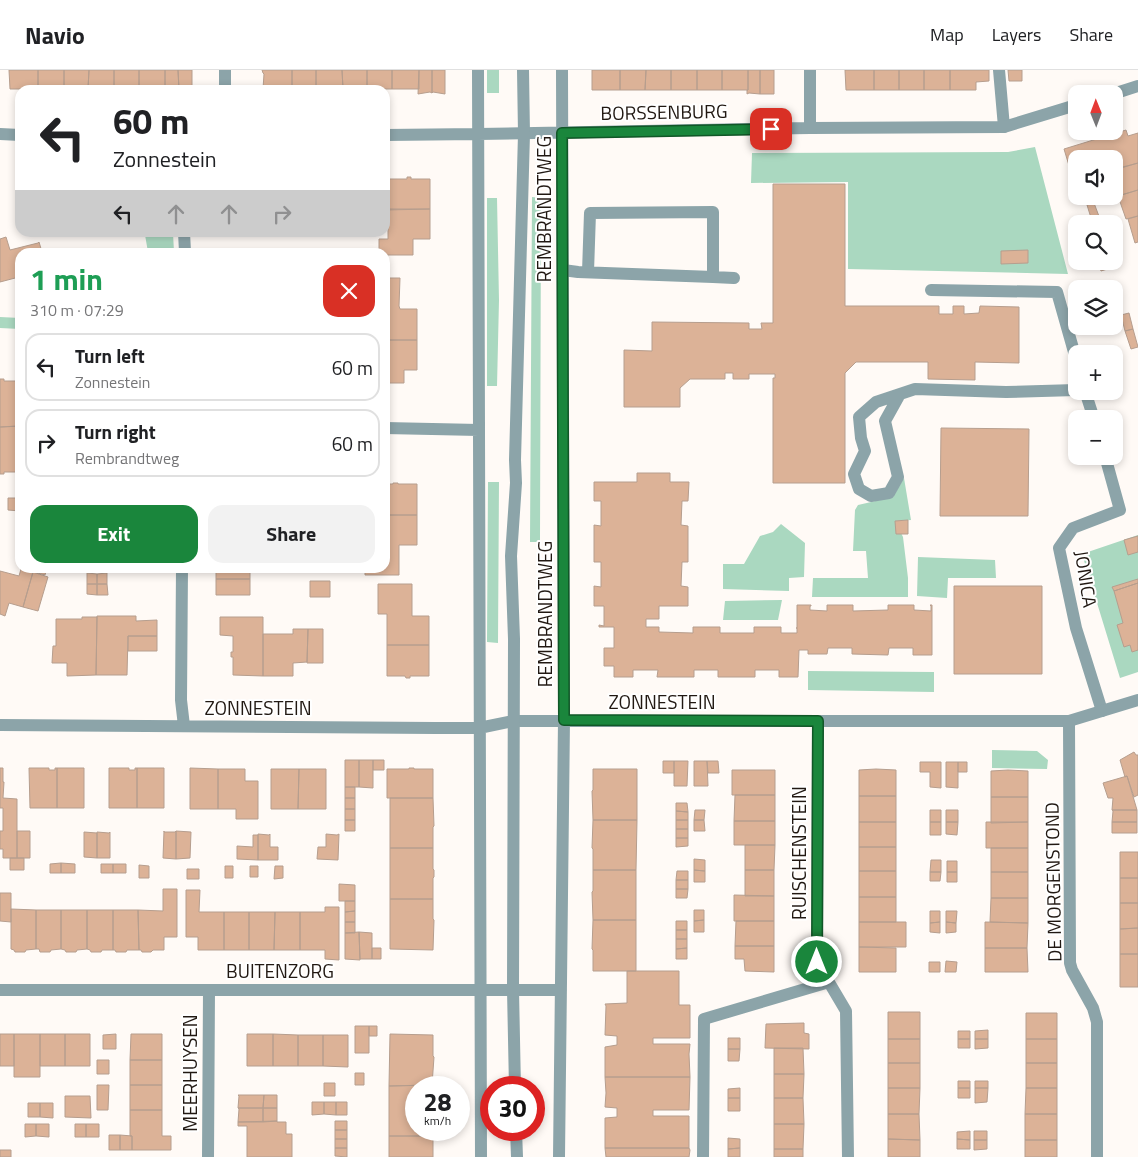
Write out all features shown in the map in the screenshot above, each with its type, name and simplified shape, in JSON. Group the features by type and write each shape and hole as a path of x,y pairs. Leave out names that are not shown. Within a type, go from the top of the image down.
{"street":[{"path":"225,70 225,85"},
{"path":"478,70 481,1157"},
{"name":"REMBRANDTWEG","path":"515,1076 513,990 514,639 511,556 516,483 515,460 524,134 523,70"},
{"name":"REMBRANDTWEG","path":"559,1157 564,720 562,70"},
{"path":"810,70 810,128"},
{"path":"999,70 1004,127"},
{"path":"1123,91 1138,86"},
{"name":"BORSSENBURG","path":"390,135 810,128 1004,127 1068,107"},
{"path":"0,134 15,135"},
{"path":"588,272 590,213 714,212 713,277"},
{"path":"563,270 734,278"},
{"path":"931,290 1057,292 1072,345"},
{"path":"900,394 886,421 898,477 889,493 871,496 859,489 854,474 865,451 861,438 859,418 876,402 900,394 915,389 1006,392 1068,390"},
{"path":"390,428 479,430"},
{"name":"JONICA","path":"1102,711 1076,628 1059,548 1073,528 1120,510 1108,465"},
{"name":"ZONNESTEIN","path":"182,573 181,700 184,726"},
{"name":"ZONNESTEIN","path":"0,725 480,728 513,721 564,720 1070,721 1138,700"},
{"name":"RUISCHENSTEIN","path":"818,721 817,962 846,1011 848,1157"},
{"name":"DE MORGENSTOND","path":"1070,721 1070,963 1093,1008 1097,1022 1098,1157"},
{"path":"703,1157 704,1019 829,982"},
{"name":"BUITENZORG","path":"0,990 561,990"},
{"name":"MEERHUYSEN","path":"208,1157 209,990"},
{"path":"516,1141 517,1157"}],"green space":[{"path":"487,70 499,70 499,93 487,93"},
{"path":"1035,147 1068,274 848,269 848,182 751,183 752,153 1008,152"},
{"path":"532,197 541,198 540,542 530,542"},
{"path":"487,198 497,198 499,300 497,386 487,386"},
{"path":"145,237 173,237 174,248 147,248"},
{"path":"0,317 15,318 15,329 0,328"},
{"path":"904,478 911,520 895,521 903,537 908,578 908,597 812,597 813,578 868,578 866,551 853,551 855,510 858,505 893,497"},
{"path":"488,482 499,482 498,643 487,642"},
{"path":"781,524 805,543 804,577 789,578 789,591 723,589 723,564 744,564 760,536 773,532"},
{"path":"1138,535 1138,672 1120,678 1082,554"},
{"path":"918,557 995,560 996,578 948,578 947,598 917,596"},
{"path":"782,600 778,620 723,620 725,601"},
{"path":"808,671 934,672 934,692 808,690"},
{"path":"992,750 1037,751 1048,760 1047,769 992,768"}],"building":[{"path":"9,70 38,70 38,85 15,85 15,89 10,89"},
{"path":"38,70 64,70 64,85 38,85"},
{"path":"64,70 89,70 88,85 64,85"},
{"path":"89,70 114,70 114,85 88,85"},
{"path":"114,70 139,70 139,85 114,85"},
{"path":"139,70 165,70 165,85 139,85"},
{"path":"165,70 178,70 179,85 165,85"},
{"path":"178,70 192,70 192,85 179,85"},
{"path":"262,70 292,70 292,85 263,85"},
{"path":"292,70 316,70 316,85 292,85"},
{"path":"316,70 342,70 343,85 316,85"},
{"path":"342,70 367,70 367,85 343,85"},
{"path":"367,70 392,70 392,89 390,89 390,85 367,85"},
{"path":"392,70 419,70 419,89 392,89"},
{"path":"419,70 432,70 432,93 418,94"},
{"path":"432,70 445,70 445,94 432,93"},
{"path":"592,70 620,70 620,90 592,90"},
{"path":"620,70 646,70 645,90 620,90"},
{"path":"646,70 671,70 671,90 645,90"},
{"path":"671,70 697,70 697,90 671,90"},
{"path":"697,70 722,70 722,90 697,90"},
{"path":"722,70 748,70 748,90 722,90"},
{"path":"748,70 760,70 760,94 747,94"},
{"path":"760,70 774,70 774,94 760,94"},
{"path":"845,70 874,70 874,90 846,90"},
{"path":"874,70 899,70 899,90 874,90"},
{"path":"899,70 924,70 924,90 899,90"},
{"path":"924,70 950,70 950,90 924,90"},
{"path":"950,70 989,70 989,81 976,82 976,90 950,90"},
{"path":"1008,70 1022,70 1022,81 1009,81"},
{"path":"1126,130 1128,136 1138,133 1138,163 1123,167 1123,150 1068,150 1068,162 1064,149 1093,140 1123,140 1123,131"},
{"path":"1138,163 1138,190 1123,194 1123,167"},
{"path":"407,177 411,177 411,179 430,179 430,209 390,210 390,179 407,179"},
{"path":"773,184 845,184 845,306 939,306 939,314 953,314 953,306 964,306 964,314 979,313 980,306 1019,307 1019,363 975,362 975,380 928,379 928,362 856,362 845,373 845,483 773,483 773,378 775,378 775,374 749,374 749,379 733,379 733,373 725,373 725,379 690,379 680,388 680,407 624,407 624,350 652,351 652,322 749,323 749,329 762,329 761,323 773,323"},
{"path":"1138,190 1138,216 1126,219 1121,205 1123,205 1123,194"},
{"path":"1087,205 1095,205 1098,215 1090,215"},
{"path":"390,209 430,209 430,239 413,239 413,255 390,255 390,248 379,248 379,239 388,239 390,237"},
{"path":"1138,216 1138,242 1135,243 1128,219"},
{"path":"6,237 10,250 15,249 15,278 0,282 0,239"},
{"path":"38,243 41,248 18,248"},
{"path":"1028,250 1028,263 1001,264 1001,251"},
{"path":"390,278 400,278 400,309 417,309 417,340 390,340"},
{"path":"1129,313 1133,329 1125,331 1123,314"},
{"path":"1133,329 1138,347 1131,349 1125,331"},
{"path":"390,340 417,340 417,370 404,370 404,383 390,383"},
{"path":"0,379 15,381 15,426 0,427"},
{"path":"15,426 15,472 0,474 0,427"},
{"path":"941,428 1029,429 1028,516 940,516"},
{"path":"637,473 670,473 670,482 689,482 688,501 682,501 681,525 688,526 688,562 682,562 681,586 688,587 688,606 659,606 659,619 646,619 646,627 659,627 659,632 693,633 693,627 720,627 720,633 754,633 754,627 781,627 781,633 797,633 797,605 811,605 810,610 827,611 827,605 853,605 853,611 888,610 888,605 914,605 914,610 931,611 930,605 932,605 932,655 913,655 913,648 889,648 888,655 852,654 852,648 828,648 827,654 808,654 808,650 799,650 798,677 779,677 779,670 755,670 755,677 718,677 718,670 694,670 694,677 657,677 658,670 633,670 633,677 614,677 614,666 604,666 604,648 614,648 614,627 599,627 599,625 604,626 604,606 594,606 594,586 601,587 601,562 594,562 594,525 601,526 601,501 594,501 594,482 637,482"},
{"path":"390,484 417,484 417,515 390,515"},
{"path":"8,498 15,498 15,511 8,510"},
{"path":"390,515 417,515 417,545 399,545 399,575 365,575 365,573 390,573"},
{"path":"908,520 908,534 896,534 895,521"},
{"path":"1138,536 1138,552 1128,555 1124,540"},
{"path":"0,571 19,576 20,573 33,573 23,607 9,603 5,616 0,614"},
{"path":"33,573 48,577 38,611 23,607"},
{"path":"87,573 97,574 97,584 87,584"},
{"path":"107,573 107,584 97,584 97,574"},
{"path":"216,573 250,573 250,579 216,579"},
{"path":"216,579 250,579 250,595 216,595"},
{"path":"1138,579 1138,583 1114,591 1112,587"},
{"path":"310,581 330,581 330,597 310,597"},
{"path":"1138,583 1138,650 1132,652 1130,645 1124,647 1117,625 1123,623 1114,591"},
{"path":"87,584 97,584 97,595 87,594"},
{"path":"97,584 107,584 108,595 97,595"},
{"path":"378,584 412,584 412,616 429,616 429,645 387,645 387,614 378,614"},
{"path":"954,586 1042,586 1042,674 954,674"},
{"path":"97,616 136,616 136,621 157,620 157,636 128,636 127,675 96,675"},
{"path":"82,617 97,617 96,675 67,676 67,663 52,663 53,646 56,646 56,619 82,619"},
{"path":"220,617 263,617 263,676 233,675 233,657 231,657 231,652 233,652 233,636 220,635"},
{"path":"293,629 308,629 307,662 293,663 293,676 263,676 263,634 293,634"},
{"path":"308,629 323,629 323,663 307,663"},
{"path":"128,636 157,636 157,651 128,651"},
{"path":"387,645 429,645 429,676 410,676 410,678 406,678 405,676 387,676"},
{"path":"1134,752 1138,755 1138,795 1134,797 1120,760"},
{"path":"345,760 359,760 359,787 345,787"},
{"path":"359,760 373,760 373,788 359,787"},
{"path":"373,760 384,760 384,770 373,770"},
{"path":"663,761 674,761 674,773 663,773"},
{"path":"674,761 688,761 687,786 674,786"},
{"path":"694,761 707,761 708,786 694,786"},
{"path":"707,761 718,761 719,773 708,773"},
{"path":"920,762 941,762 941,788 930,787 930,772 920,772"},
{"path":"946,762 958,762 958,788 946,787"},
{"path":"958,762 967,762 967,772 958,772"},
{"path":"0,768 3,768 3,798 17,799 17,858 3,858 3,849 0,849 0,831 3,831 3,808 0,808"},
{"path":"29,768 49,768 49,770 55,770 57,768 57,808 30,808"},
{"path":"57,768 84,768 84,808 57,808"},
{"path":"109,768 129,768 129,770 135,770 137,768 137,808 109,808"},
{"path":"137,768 164,768 164,808 137,808"},
{"path":"190,768 218,769 218,809 190,809"},
{"path":"218,769 245,769 245,781 258,781 258,819 236,819 236,809 218,809"},
{"path":"271,769 299,769 298,809 271,809"},
{"path":"299,769 326,769 326,809 298,809"},
{"path":"387,769 433,769 433,798 387,798"},
{"path":"593,769 637,769 637,820 593,820"},
{"path":"732,770 775,770 775,795 732,795"},
{"path":"859,770 896,770 896,796 859,796"},
{"path":"991,771 1028,771 1028,797 991,797"},
{"path":"1127,776 1137,810 1112,810 1113,798 1108,798 1103,783"},
{"path":"345,787 355,787 355,798 345,798"},
{"path":"735,795 775,795 775,821 734,821"},
{"path":"859,796 896,796 896,822 859,822"},
{"path":"991,797 1028,797 1028,822 991,823"},
{"path":"345,798 355,798 355,809 345,809"},
{"path":"390,798 433,798 433,848 390,848"},
{"path":"676,803 687,803 688,812 676,811"},
{"path":"345,809 355,809 355,820 345,820"},
{"path":"695,810 705,810 704,820 694,820"},
{"path":"930,810 941,810 941,822 930,822"},
{"path":"946,810 958,810 958,822 946,822"},
{"path":"1112,810 1137,810 1137,822 1112,822"},
{"path":"676,811 688,812 688,820 676,820"},
{"path":"345,820 355,820 355,831 345,831"},
{"path":"593,820 637,820 636,870 593,870"},
{"path":"676,820 688,820 688,829 676,829"},
{"path":"694,820 704,820 705,831 694,831"},
{"path":"734,821 775,821 775,845 734,845"},
{"path":"859,822 896,822 896,847 859,847"},
{"path":"930,822 941,822 941,835 930,835"},
{"path":"946,822 958,822 957,835 946,834"},
{"path":"986,822 1028,822 1028,848 986,848"},
{"path":"1112,822 1137,822 1137,833 1112,833"},
{"path":"676,829 688,829 688,838 676,838"},
{"path":"17,831 30,831 30,858 17,858"},
{"path":"164,831 176,831 176,859 163,858"},
{"path":"176,831 191,832 190,858 176,859"},
{"path":"84,832 97,833 97,858 84,857"},
{"path":"97,832 110,832 110,858 97,858"},
{"path":"258,834 270,834 270,847 278,847 278,860 258,860"},
{"path":"326,834 339,834 338,860 317,859 318,847 326,847"},
{"path":"253,835 258,835 258,860 237,859 237,846 253,847"},
{"path":"676,838 688,838 688,846 676,847"},
{"path":"745,845 775,845 774,870 745,870"},
{"path":"859,847 896,847 896,871 859,871"},
{"path":"390,848 433,848 433,899 390,899"},
{"path":"991,848 1028,848 1028,872 991,872"},
{"path":"1120,852 1138,852 1138,878 1120,878"},
{"path":"10,858 24,858 24,870 10,870"},
{"path":"694,859 705,860 705,871 694,870"},
{"path":"931,860 941,860 941,872 930,872"},
{"path":"947,861 957,861 957,872 947,872"},
{"path":"61,863 75,864 75,873 61,873"},
{"path":"61,863 61,873 50,873 50,864"},
{"path":"101,864 113,864 113,873 101,873"},
{"path":"113,864 126,864 126,873 113,873"},
{"path":"139,865 149,866 149,878 139,878"},
{"path":"225,866 233,866 233,878 225,878"},
{"path":"250,866 258,866 258,877 250,877"},
{"path":"275,866 283,866 283,878 274,879"},
{"path":"187,869 199,869 199,879 187,879"},
{"path":"593,870 636,870 636,920 593,920"},
{"path":"694,870 705,871 705,882 694,882"},
{"path":"745,870 774,870 774,896 745,896"},
{"path":"677,871 688,871 688,880 676,880"},
{"path":"859,871 896,871 896,897 859,897"},
{"path":"930,872 941,872 940,881 930,881"},
{"path":"947,872 957,872 957,882 947,882"},
{"path":"991,872 1028,872 1028,898 991,898"},
{"path":"1120,878 1138,878 1138,903 1120,903"},
{"path":"676,880 688,880 688,889 676,889"},
{"path":"339,884 355,885 355,901 339,901"},
{"path":"163,889 177,889 177,937 164,937 164,950 142,952 139,950 138,910 163,911"},
{"path":"676,889 688,889 687,898 676,898"},
{"path":"186,890 200,890 199,912 224,912 224,950 198,950 198,937 186,937"},
{"path":"0,893 11,893 11,922 0,921"},
{"path":"734,895 774,896 774,921 734,921"},
{"path":"859,897 896,897 896,922 859,922"},
{"path":"991,898 1028,898 1028,923 990,922"},
{"path":"390,899 433,899 433,950 390,949"},
{"path":"345,901 355,901 355,911 345,912"},
{"path":"1120,903 1138,903 1138,928 1120,929"},
{"path":"325,907 339,907 339,960 325,959 325,950 300,950 300,912 325,912"},
{"path":"11,909 36,910 36,949 15,952 11,949"},
{"path":"36,910 61,910 61,949 40,952 39,949 36,949"},
{"path":"61,910 87,910 87,949 66,952 61,949"},
{"path":"87,910 113,910 113,950 91,952 87,949"},
{"path":"113,910 138,910 139,950 116,952 113,950"},
{"path":"694,910 704,910 704,920 694,921"},
{"path":"355,911 355,922 345,922 345,912"},
{"path":"930,911 940,911 940,922 930,923"},
{"path":"946,911 957,911 956,923 946,922"},
{"path":"224,912 249,912 249,950 224,950"},
{"path":"249,912 275,912 274,950 249,950"},
{"path":"275,912 300,912 300,950 274,950"},
{"path":"593,920 636,920 636,971 593,971"},
{"path":"704,920 704,932 694,932 694,921"},
{"path":"676,921 687,921 687,930 676,930"},
{"path":"736,921 774,921 774,946 735,946"},
{"path":"345,922 355,922 355,933 345,933"},
{"path":"859,922 906,922 906,947 859,947"},
{"path":"940,922 940,933 930,932 930,923"},
{"path":"946,922 956,923 956,932 946,933"},
{"path":"985,922 1028,923 1027,948 985,948"},
{"path":"1138,928 1138,954 1120,954 1120,929"},
{"path":"676,930 687,930 687,939 676,939"},
{"path":"359,932 360,960 345,959 345,933"},
{"path":"359,932 372,933 372,959 360,959"},
{"path":"676,939 687,939 687,948 676,949"},
{"path":"735,946 774,946 774,972 745,971 744,959 735,959"},
{"path":"859,947 896,948 896,972 859,972"},
{"path":"372,948 381,948 381,959 372,959"},
{"path":"687,948 687,959 676,959 676,949"},
{"path":"985,948 1027,948 1028,972 985,972"},
{"path":"1120,954 1138,954 1138,987 1120,987"},
{"path":"946,961 957,962 956,972 945,972"},
{"path":"929,962 940,962 940,972 929,972"},
{"path":"627,971 679,971 679,1005 690,1005 690,1038 653,1038 653,1044 690,1044 690,1077 605,1077 605,1047 617,1045 617,1036 605,1035 605,1004 627,1003"},
{"path":"888,1012 920,1012 920,1039 888,1039"},
{"path":"1026,1013 1057,1013 1057,1039 1026,1039"},
{"path":"804,1023 804,1033 809,1034 809,1049 765,1048 766,1024"},
{"path":"355,1026 369,1026 369,1053 355,1053"},
{"path":"369,1026 377,1026 377,1036 369,1036"},
{"path":"988,1030 988,1039 975,1039 975,1031"},
{"path":"958,1031 970,1031 970,1039 958,1039"},
{"path":"0,1034 14,1034 14,1066 0,1066"},
{"path":"14,1034 40,1034 40,1077 14,1077"},
{"path":"40,1034 65,1034 65,1066 40,1066"},
{"path":"65,1034 90,1034 90,1066 65,1066"},
{"path":"116,1034 116,1049 103,1049 103,1035"},
{"path":"131,1034 162,1034 162,1060 130,1060"},
{"path":"247,1034 273,1034 273,1066 247,1066"},
{"path":"273,1034 298,1035 298,1066 273,1066"},
{"path":"390,1034 433,1035 433,1076 405,1076 405,1086 389,1086"},
{"path":"298,1035 323,1035 323,1066 298,1066"},
{"path":"323,1035 348,1035 348,1067 323,1066"},
{"path":"728,1038 740,1038 740,1049 728,1049"},
{"path":"888,1039 920,1039 920,1063 888,1063"},
{"path":"958,1039 970,1039 970,1048 958,1048"},
{"path":"975,1039 988,1039 988,1048 975,1049"},
{"path":"1026,1039 1057,1039 1057,1063 1026,1063"},
{"path":"774,1048 803,1048 804,1074 774,1074"},
{"path":"728,1049 740,1049 739,1061 728,1061"},
{"path":"97,1060 109,1060 109,1074 97,1074"},
{"path":"130,1060 162,1060 162,1085 130,1085"},
{"path":"888,1063 920,1063 920,1088 888,1088"},
{"path":"1026,1063 1057,1063 1057,1088 1026,1088"},
{"path":"355,1073 364,1073 364,1085 355,1085"},
{"path":"774,1074 804,1074 803,1098 774,1098"},
{"path":"605,1077 690,1077 689,1110 653,1110 653,1116 689,1116 689,1148 605,1148 605,1118 617,1117 617,1108 605,1107"},
{"path":"958,1081 970,1081 970,1088 958,1088"},
{"path":"975,1081 988,1081 988,1088 975,1088"},
{"path":"324,1083 335,1083 335,1096 324,1096"},
{"path":"97,1085 109,1085 108,1110 97,1110"},
{"path":"130,1085 162,1085 162,1110 130,1110"},
{"path":"389,1086 405,1086 405,1136 389,1136"},
{"path":"740,1088 740,1098 728,1098 728,1089"},
{"path":"888,1088 920,1088 919,1114 888,1114"},
{"path":"958,1088 970,1088 970,1098 958,1098"},
{"path":"975,1088 988,1088 987,1102 975,1103"},
{"path":"1026,1088 1057,1088 1057,1114 1025,1114"},
{"path":"238,1095 264,1095 263,1108 238,1108"},
{"path":"264,1095 277,1095 277,1108 263,1108"},
{"path":"65,1096 90,1096 91,1118 65,1117"},
{"path":"728,1098 740,1098 740,1111 728,1111"},
{"path":"774,1098 803,1098 804,1124 774,1124"},
{"path":"312,1102 324,1102 324,1114 312,1115"},
{"path":"324,1102 336,1102 336,1115 324,1114"},
{"path":"336,1102 347,1102 347,1115 336,1115"},
{"path":"28,1103 40,1103 40,1117 28,1117"},
{"path":"40,1103 53,1103 53,1118 40,1117"},
{"path":"238,1108 263,1108 263,1122 238,1122"},
{"path":"263,1108 277,1108 277,1121 263,1122"},
{"path":"130,1110 162,1110 162,1136 171,1136 171,1150 132,1150"},
{"path":"888,1114 919,1114 920,1140 888,1139"},
{"path":"1025,1114 1057,1114 1057,1140 1025,1140"},
{"path":"335,1121 347,1121 347,1130 335,1130"},
{"path":"238,1122 286,1122 286,1134 292,1134 292,1157 247,1157 247,1126 238,1126"},
{"path":"25,1124 36,1124 36,1136 25,1137"},
{"path":"36,1124 49,1124 49,1137 36,1136"},
{"path":"75,1124 86,1124 86,1137 75,1137"},
{"path":"86,1124 99,1124 99,1137 86,1137"},
{"path":"774,1124 804,1124 803,1149 774,1149"},
{"path":"335,1130 347,1130 347,1139 335,1139"},
{"path":"970,1131 970,1140 957,1139 957,1132"},
{"path":"974,1131 987,1131 987,1140 974,1140"},
{"path":"109,1135 120,1135 120,1150 109,1150"},
{"path":"120,1135 132,1136 132,1150 120,1150"},
{"path":"389,1136 405,1136 405,1141 433,1141 433,1157 389,1157"},
{"path":"728,1138 740,1139 740,1148 728,1149"},
{"path":"335,1139 347,1139 347,1148 335,1148"},
{"path":"888,1139 920,1140 920,1157 888,1157"},
{"path":"957,1139 970,1140 970,1149 957,1149"},
{"path":"974,1140 987,1140 987,1149 974,1150"},
{"path":"1025,1140 1057,1140 1057,1157 1025,1157"},
{"path":"335,1148 347,1148 347,1157 335,1156"},
{"path":"605,1148 689,1148 690,1150 689,1157 606,1157"},
{"path":"740,1148 740,1157 728,1157 728,1149"},
{"path":"774,1149 803,1149 803,1157 774,1157"},
{"path":"0,1150 11,1150 11,1157 0,1157"}],"route":[{"path":"771,129 562,133 564,720 818,721 817,962"}]}
